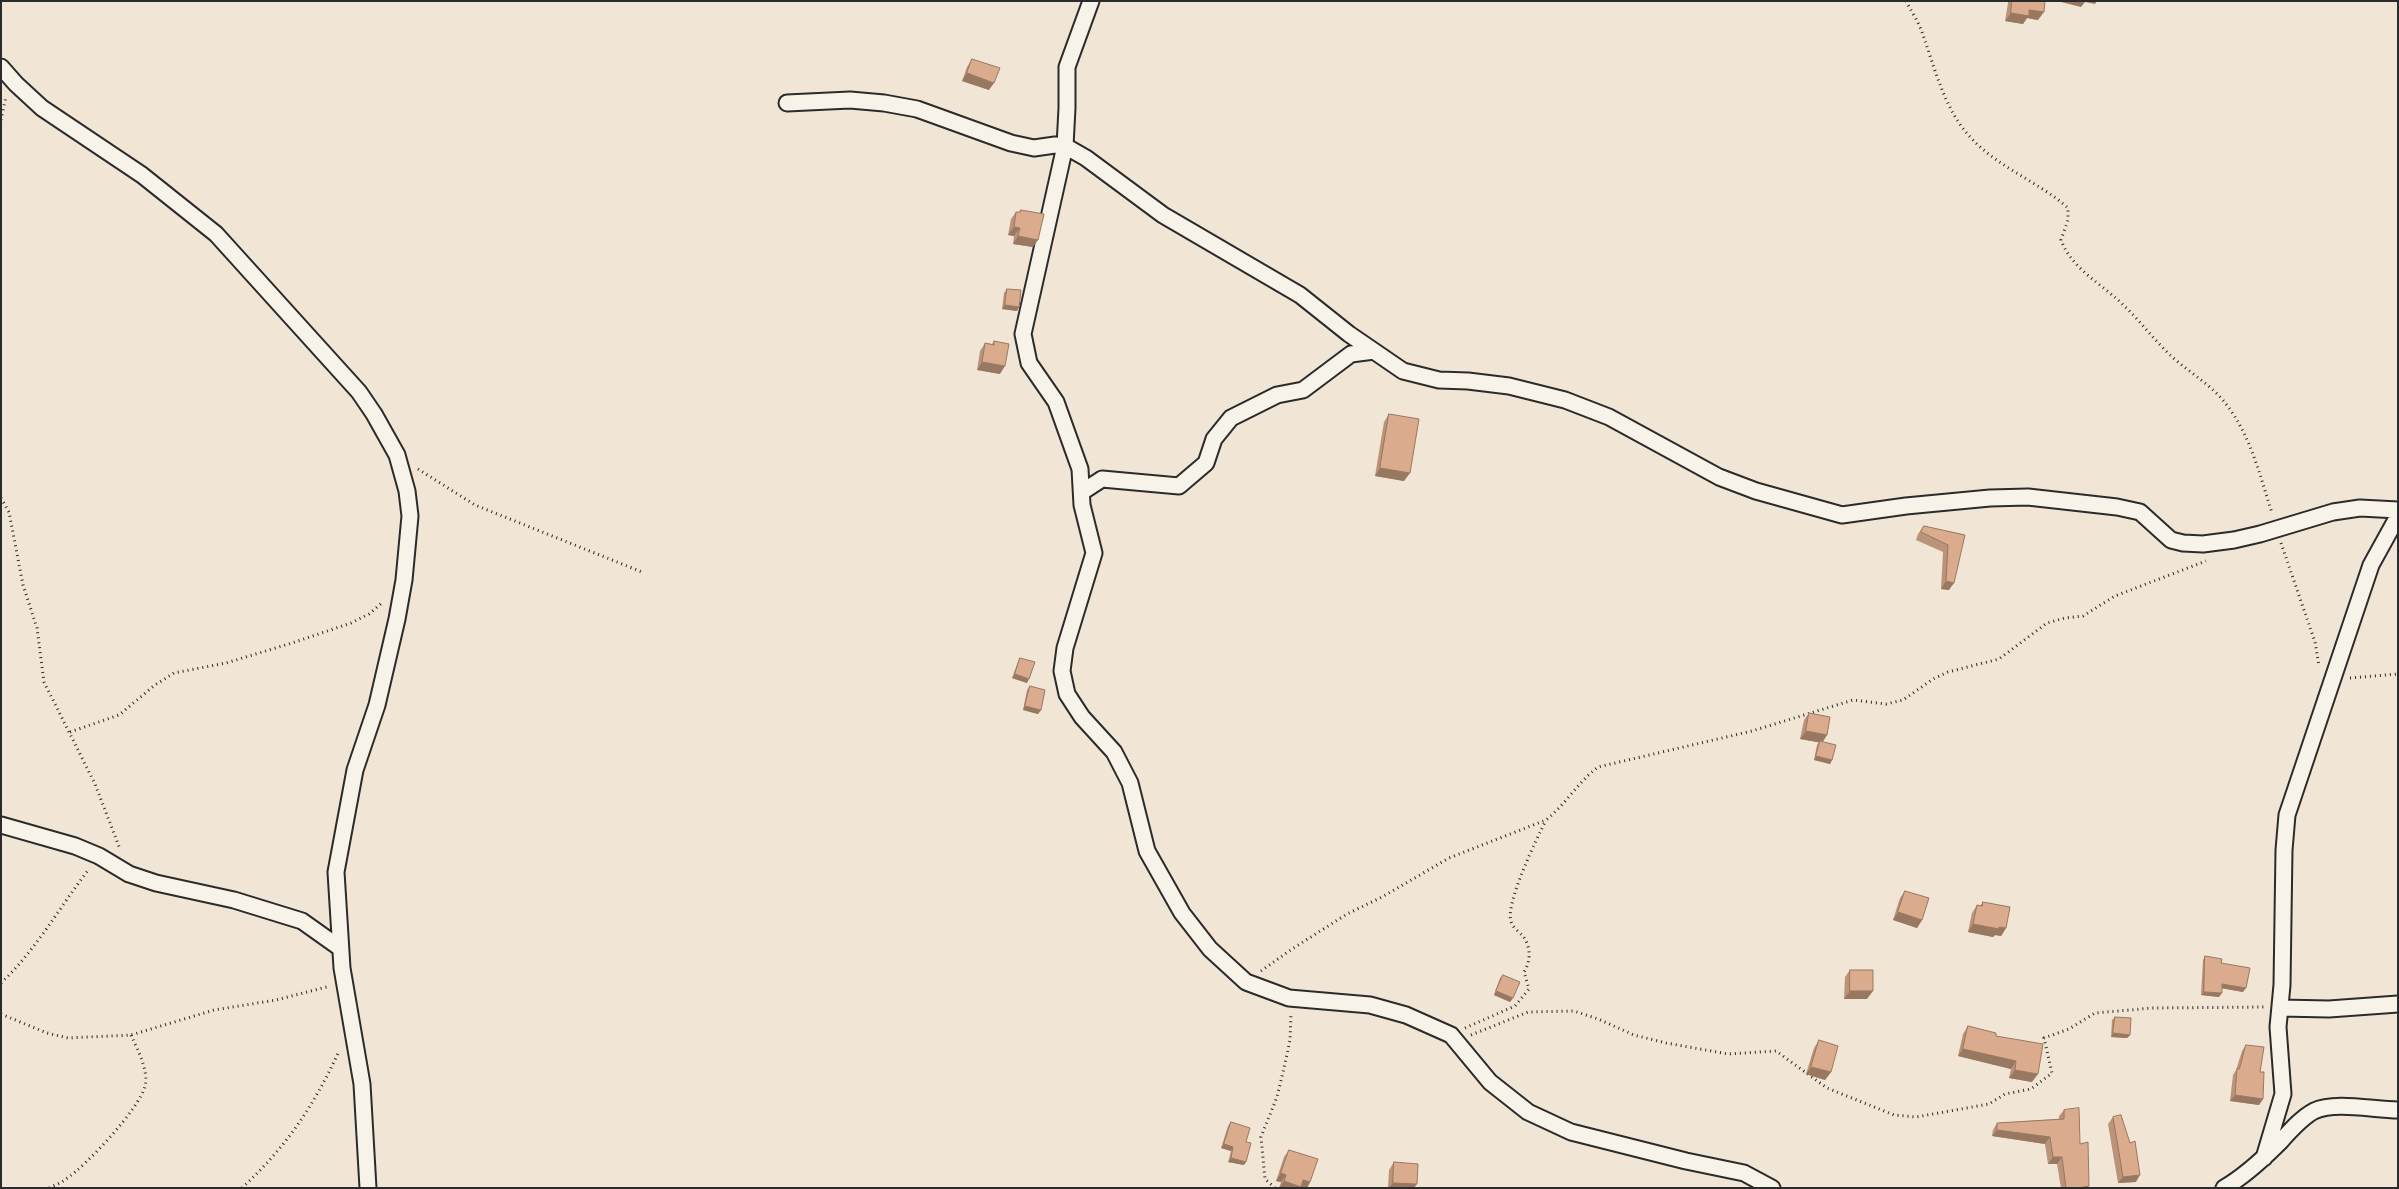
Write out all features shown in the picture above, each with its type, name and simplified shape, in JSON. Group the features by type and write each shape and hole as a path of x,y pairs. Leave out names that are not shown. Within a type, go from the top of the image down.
{"street":[{"path":"1091,1 1067,67 1068,108 1065,146 1023,334 1030,363 1056,402 1080,469 1082,505 1094,553 1065,648 1062,670 1067,694 1082,717 1114,752 1130,783 1146,851 1182,913 1210,949 1246,982 1289,998 1370,1005 1406,1015 1453,1038 1490,1082 1528,1112 1571,1132 1607,1142 1666,1154 1686,1161 1744,1173 1772,1188"},
{"path":"1,67 42,108 142,175 216,234 359,392 374,414 397,456 407,491 410,516 402,589 377,705 355,770 336,872 340,948 344,982 362,1084 368,1188"},
{"path":"787,103 850,100 884,103 916,109 1034,148 1055,145 1065,146 1086,158 1164,215 1300,295 1349,334 1403,371 1439,380 1468,381 1508,386 1565,400 1609,417 1719,477 1756,491 1842,515 1906,506 1990,498 2028,497 2116,507 2140,512 2171,540 2183,544 2234,540 2277,530 2312,517 2360,508 2398,510"},
{"path":"1082,492 1102,479 1179,486 1206,463 1214,439 1232,418 1277,395 1303,390 1350,354 1374,351"},
{"path":"2264,1158 2283,1094 2278,1027 2284,850 2287,816 2326,675 2371,565 2398,516"},
{"path":"1,825 75,846 98,856 124,872 156,883 234,900 302,921 340,948"},
{"path":"2280,1008 2328,1009 2398,1004"},
{"path":"2224,1188 2236,1181 2264,1158 2297,1124 2315,1111 2330,1108 2398,1110"}],"path":[{"path":"1906,1 1922,31 1940,84 1971,138 1990,155 2053,195 2068,208 2068,220 2061,240 2064,248 2087,276 2133,314 2168,353 2202,380 2227,406 2241,427 2249,445 2326,675 2398,674"},
{"path":"397,456 475,505 642,572"},
{"path":"1,498 9,512 23,585 37,628 44,682 95,784 118,841 124,872"},
{"path":"1246,982 1321,929 1449,858 1546,820 1559,810 1587,776 1598,767 1752,731 1853,700 1886,704 1903,700 1933,678 1948,672 1999,659 2047,623 2083,616 2114,596 2212,558"},
{"path":"70,732 119,715 154,685 174,673 226,663 351,623 369,614 402,589"},
{"path":"1453,1038 1515,1006 1529,989 1524,972 1530,963 1529,949 1524,938 1511,922 1510,909 1525,864 1546,820"},
{"path":"1,984 36,945 50,922 98,856"},
{"path":"1,1014 47,1033 68,1038 131,1035 214,1010 276,1000 344,982"},
{"path":"1275,1188 1265,1179 1261,1137 1278,1097 1284,1068 1291,1021 1289,998"},
{"path":"1453,1038 1528,1012 1574,1011 1666,1044 1728,1054 1776,1051 1827,1088 1894,1115 1916,1117 1989,1104 2004,1094 2031,1090 2052,1073 2044,1038 2069,1029 2095,1013 2152,1008 2235,1006 2280,1008"},
{"path":"242,1188 270,1162 297,1128 315,1100 351,1025"},
{"path":"49,1188 66,1179 80,1167 136,1105 146,1085 142,1062 131,1035"}],"building":[{"path":"2012,1 2045,1 2044,12 2029,10 2029,16 2011,13"},
{"path":"972,59 1000,68 994,83 967,73"},
{"path":"1021,210 1044,214 1038,240 1018,236 1020,228 1014,227 1016,212"},
{"path":"1007,289 1021,290 1019,307 1005,305"},
{"path":"994,341 1009,344 1005,366 982,362 985,343 994,345"},
{"path":"1389,414 1419,419 1410,473 1380,468"},
{"path":"1924,526 1965,535 1954,583 1946,581 1948,545 1921,532"},
{"path":"1020,658 1035,662 1029,679 1015,674"},
{"path":"1030,686 1045,690 1041,710 1025,706"},
{"path":"1809,713 1830,717 1827,735 1806,731"},
{"path":"1820,741 1836,745 1832,760 1816,756"},
{"path":"1905,891 1929,898 1922,920 1898,912"},
{"path":"1983,902 2010,907 2006,928 1999,927 1999,929 1973,924 1977,905 1982,906"},
{"path":"2205,956 2222,959 2221,963 2250,968 2246,988 2222,984 2222,993 2204,992"},
{"path":"1850,970 1873,970 1873,991 1850,991"},
{"path":"1503,975 1520,982 1513,998 1496,991"},
{"path":"2115,1017 2131,1018 2130,1035 2113,1033"},
{"path":"1968,1026 1996,1033 1996,1036 2043,1044 2038,1074 2015,1070 2016,1061 1963,1049"},
{"path":"1819,1040 1838,1046 1831,1072 1811,1067"},
{"path":"2246,1045 2264,1047 2260,1072 2264,1072 2263,1099 2235,1095 2237,1069 2239,1069"},
{"path":"2079,1108 2080,1144 2088,1142 2089,1186 2066,1188 2062,1157 2053,1157 2050,1137 1997,1130 1997,1123 2064,1119 2064,1110"},
{"path":"2121,1115 2130,1143 2135,1141 2140,1175 2123,1177 2113,1117"},
{"path":"1231,1122 1250,1128 1246,1142 1251,1143 1246,1162 1231,1158 1233,1147 1224,1144"},
{"path":"1289,1150 1318,1159 1310,1182 1303,1180 1301,1187 1284,1181 1286,1175 1281,1173"},
{"path":"1394,1162 1418,1164 1417,1184 1393,1183"}]}
